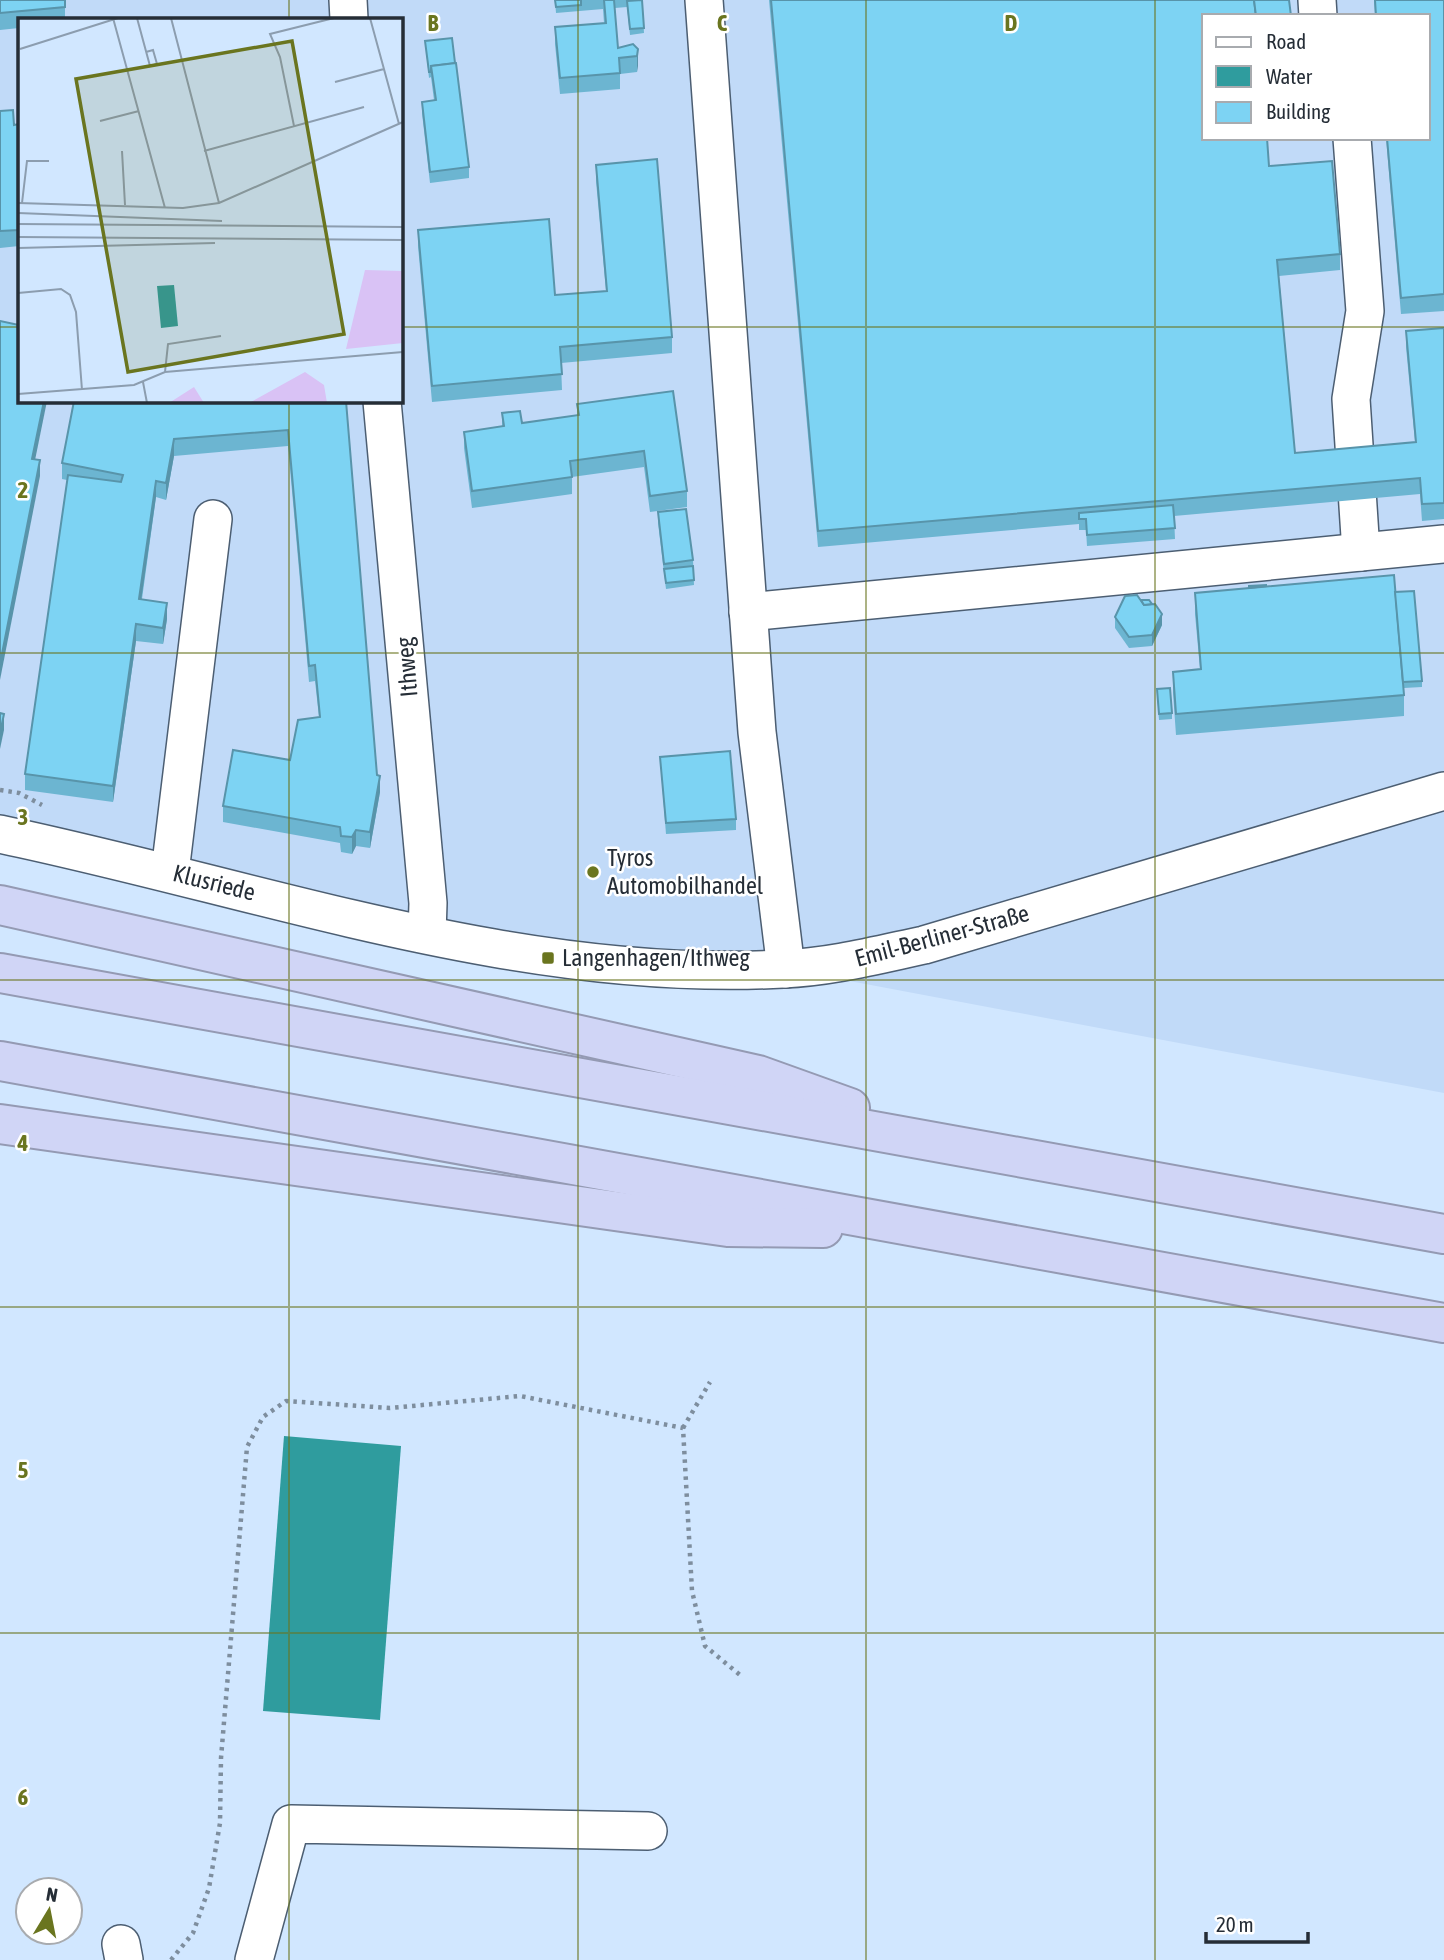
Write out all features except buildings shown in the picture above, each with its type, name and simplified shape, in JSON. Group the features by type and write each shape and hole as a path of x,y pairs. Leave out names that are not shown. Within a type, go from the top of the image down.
{"highway":[{"path":"0,905 758,1075 955,1145"},
{"path":"0,974 1444,1234"},
{"path":"0,1061 1444,1323"},
{"path":"0,1124 728,1227 940,1231"}],"street":[{"path":"348,0 349,18"},
{"path":"705,0 748,612 766,825 786,969"},
{"path":"1352,140 1365,311 1351,399 1361,552"},
{"name":"Ithweg","path":"382,402 428,903 427,934"},
{"path":"170,872 214,519"},
{"path":"748,612 1444,544"},
{"name":"Emil-Berliner-Straße","path":"427,934 548,958 611,966 705,972 786,969 855,961 924,945 1444,791"},
{"name":"Klusriede","path":"0,834 427,934"},
{"path":"254,1960 291,1824 648,1831"}],"path":[{"path":"710,1382 683,1428 692,1591 705,1646 740,1675"},
{"path":"171,1960 193,1933 209,1888 220,1823 221,1758 247,1447 263,1417 286,1401 390,1408 520,1396 683,1428"}],"shaded area":[{"path":"0,0 1444,0 1444,1093 786,969 704,972 0,834"}],"water":[{"path":"284,1436 401,1446 380,1720 263,1711"}],"place":[{"name":"Tyros Automobilhandel","path":"593,872"},
{"name":"Langenhagen/Ithweg","path":"548,958"}]}
